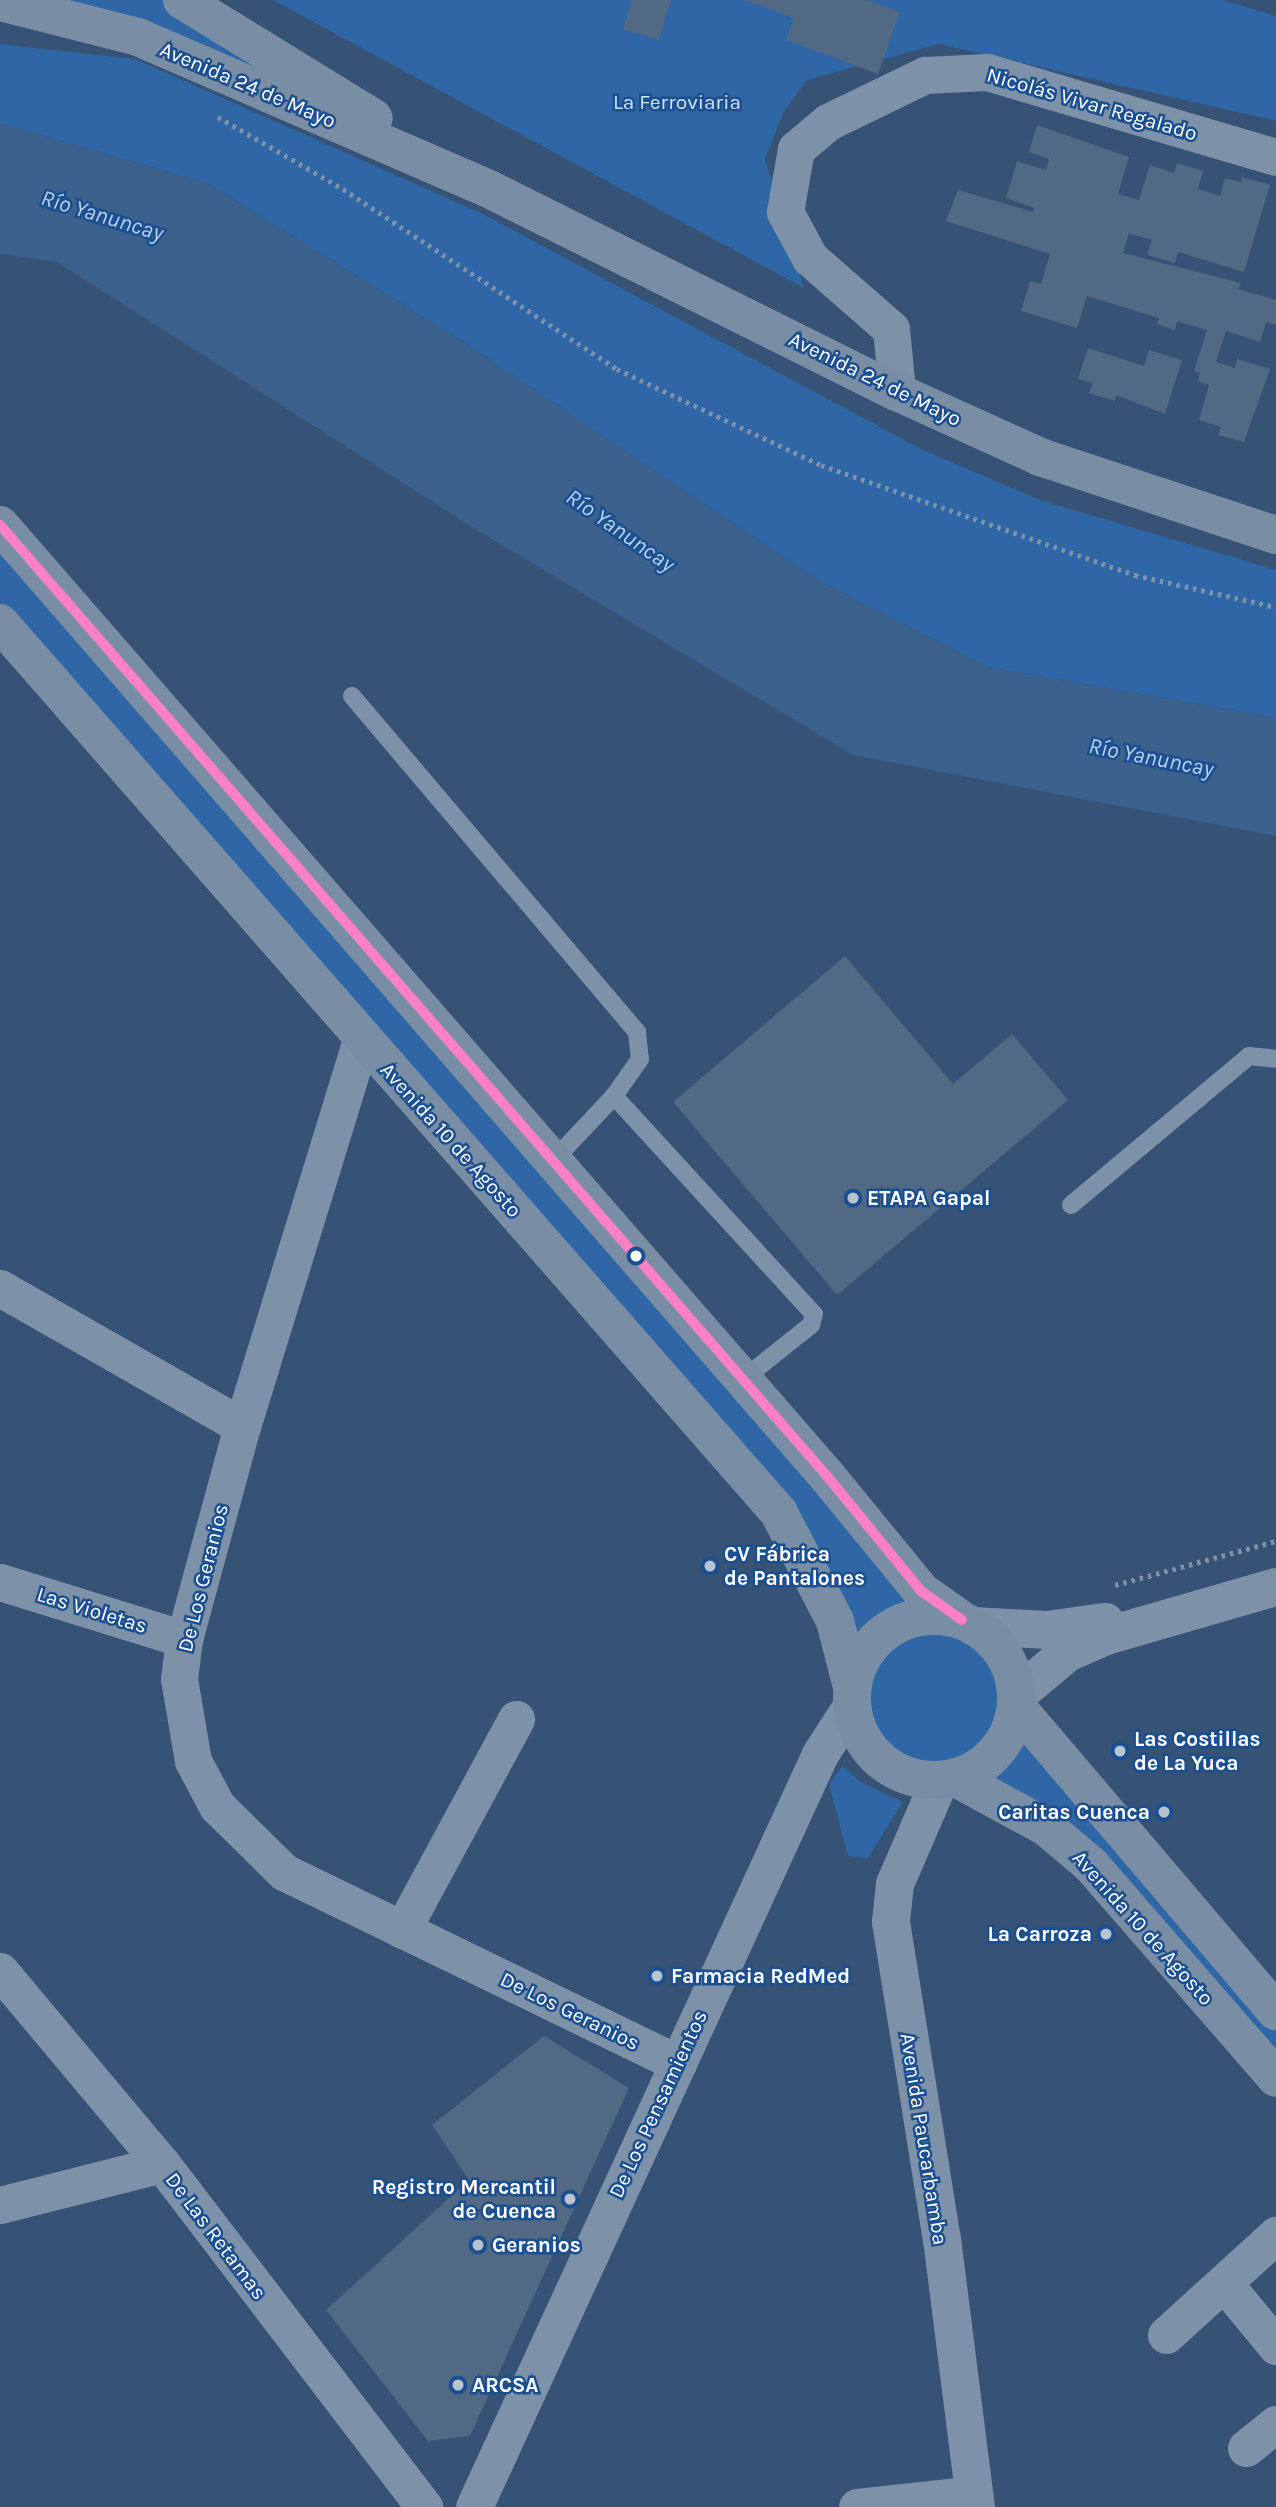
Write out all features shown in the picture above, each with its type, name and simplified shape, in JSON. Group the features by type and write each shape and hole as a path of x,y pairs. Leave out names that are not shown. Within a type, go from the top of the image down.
{"main road":[{"name":"Avenida 24 de Mayo","path":"182,0 489,189"},
{"name":"Avenida 24 de Mayo","path":"0,2 138,37 489,189 897,392 1040,457 1276,535"},
{"path":"0,526 743,1379 921,1591 968,1623 1004,1654 1016,1701 1276,2011"},
{"name":"Avenida 10 de Agosto","path":"0,623 361,1040 779,1513 835,1621 852,1697"},
{"path":"968,1623 938,1616 891,1627 872,1643 852,1697 863,1741 889,1767 905,1775 948,1779 972,1772 998,1751 1007,1738 1016,1701"},
{"name":"Avenida 10 de Agosto","path":"948,1779 1046,1827 1091,1865 1274,2070"}],"street":[{"name":"Nicolás Vivar Regalado","path":"897,392 891,329 810,258 785,212 796,149 828,122 925,75 987,72 1276,157"},
{"name":"De Los Geranios","path":"361,1040 242,1426 184,1639 179,1679 185,1727 193,1761 217,1806 284,1872 678,2063"},
{"path":"0,1288 242,1426"},
{"name":"Las Violetas","path":"0,1582 184,1639"},
{"path":"1016,1701 1067,1653 1166,1617 1276,1587"},
{"path":"968,1623 1046,1630 1166,1617"},
{"name":"De Los Pensamientos","path":"474,2507 820,1754 852,1697"},
{"path":"402,1930 516,1719"},
{"name":"Avenida Paucarbamba","path":"948,1779 895,1884 891,1922 942,2239 975,2501"},
{"name":"De Las Retamas","path":"0,1971 162,2164 424,2507"},
{"path":"0,2205 162,2164"},
{"path":"1166,2335 1276,2235"},
{"path":"1224,2283 1276,2346"},
{"path":"1246,2448 1276,2424"},
{"path":"857,2507 975,2501"}],"lane":[{"path":"352,696 637,1032 640,1059 614,1096 553,1161"},
{"path":"1071,1205 1249,1056 1276,1059"},
{"path":"614,1096 814,1314 811,1325 743,1379"}],"path":[{"path":"214,115 343,189 617,369 821,465 1135,575 1276,607"}],"green space":[{"path":"20,0 174,0 428,157"},
{"name":"La Ferroviaria","path":"273,0 1223,0 1276,16 1276,121 939,44 807,80 784,111 765,159 804,288"},
{"path":"0,44 135,59 481,213 923,450 1040,500 1276,570 1276,718 988,667 821,582 454,336 207,183 0,123"},
{"path":"0,526 938,1616 891,1627 872,1643 859,1664 779,1513 0,623"},
{"path":"934,1630 960,1636 983,1650 997,1673 1003,1699 997,1725 983,1748 960,1762 934,1768 908,1762 885,1748 871,1725 865,1699 871,1673 885,1650 908,1636"},
{"path":"1013,1722 1276,2011 1276,2078 972,1772 997,1751"},
{"path":"842,1766 862,1783 903,1802 868,1858 848,1856 829,1785"}],"water":[{"name":"Río Yanuncay","path":"0,123 207,183 454,336 821,582 988,667 1276,718 1276,836 853,755 480,532 57,262 0,254"}],"building":[{"path":"632,0 671,0 659,40 623,29"},
{"path":"745,0 867,0 900,12 878,74 786,40 794,18"},
{"path":"1037,125 1129,157 1118,194 1139,200 1150,165 1174,173 1177,163 1203,171 1198,189 1220,196 1225,178 1241,182 1242,177 1270,185 1244,272 1178,252 1175,263 1147,255 1152,240 1129,233 1123,253 1241,283 1238,289 1276,300 1276,325 1266,322 1260,342 1226,331 1216,362 1235,368 1237,359 1270,369 1244,442 1218,435 1221,427 1199,420 1209,385 1198,381 1200,373 1194,371 1207,330 1177,321 1175,330 1157,324 1159,318 1087,296 1077,328 1021,311 1030,281 1041,284 1050,254 946,221 958,190 1033,212 1034,208 1006,198 1017,161 1046,170 1049,159 1029,152"},
{"path":"1088,348 1144,366 1149,350 1182,360 1165,414 1116,395 1115,401 1089,393 1093,383 1078,379"},
{"name":"ETAPA Gapal","path":"845,956 953,1084 1012,1034 1068,1100 837,1295 673,1102"},
{"name":"Geranios","path":"544,2036 629,2088 470,2436 428,2441 326,2310 469,2180 432,2125"}],"transit line":[{"path":"0,525 827,1476 921,1591 962,1620"}],"place":[{"name":"ETAPA Gapal","path":"853,1198"},
{"name":"CV Fábrica de Pantalones","path":"710,1566"},
{"name":"Las Costillas de La Yuca","path":"1120,1751"},
{"name":"Caritas Cuenca","path":"1164,1812"},
{"name":"La Carroza","path":"1106,1934"},
{"name":"Farmacia RedMed","path":"657,1976"},
{"name":"Registro Mercantil de Cuenca","path":"570,2199"},
{"name":"Geranios","path":"478,2245"},
{"name":"ARCSA","path":"458,2385"}]}
